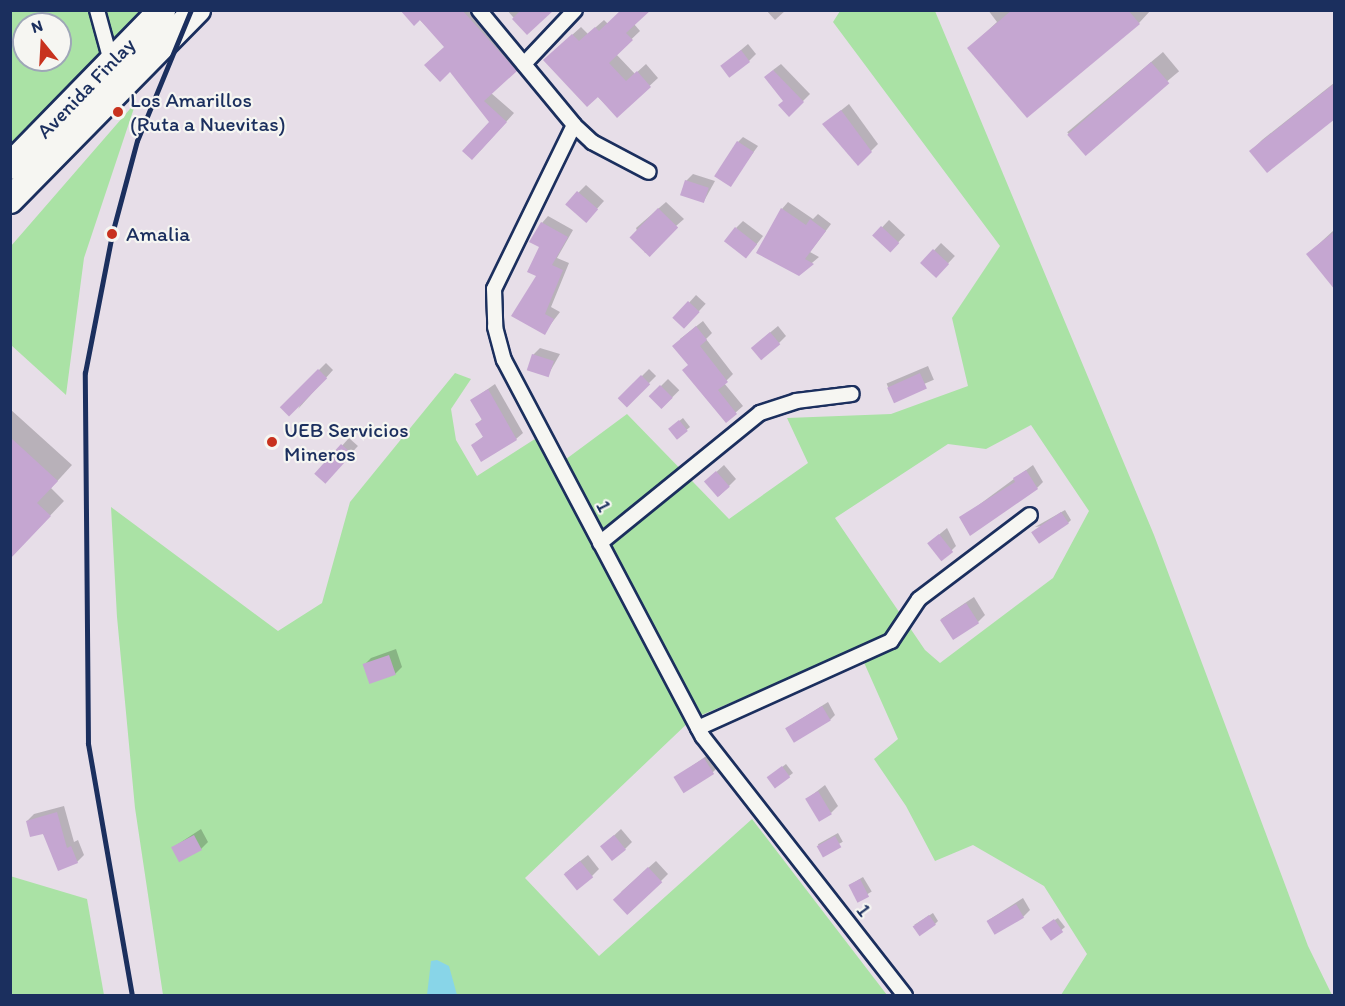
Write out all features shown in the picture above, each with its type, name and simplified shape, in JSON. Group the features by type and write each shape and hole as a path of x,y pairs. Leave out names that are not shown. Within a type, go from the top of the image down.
{"highway":[{"name":"Avenida Finlay","path":"10,166 162,10"},
{"name":"Avenida Finlay","path":"10,200 197,10"}],"street":[{"path":"97,10 119,87"},
{"path":"479,10 574,125 592,142 649,172"},
{"path":"524,64 575,10"},
{"name":"1","path":"574,125 494,289 495,327 504,360 698,728 905,996"},
{"path":"600,543 760,413 796,401 852,394"},
{"path":"698,728 891,640 919,599 1030,515"}],"green space":[{"path":"11,11 141,11 11,166"},
{"path":"840,11 935,11 1154,535 1308,946 1332,995 1061,995 1087,954 1044,886 973,845 935,861 906,806 874,759 898,739 858,649 692,719 525,878 599,956 752,819 887,995 163,995 135,808 117,617 111,507 278,631 322,603 350,502 455,373 471,379 451,409 456,440 477,476 538,437 554,468 627,414 729,519 808,463 787,418 891,414 968,386 952,318 1000,246 833,22","holes":["1031,425 1089,511 1053,578 940,663 925,650 835,518 948,444 986,449"]},
{"path":"136,102 84,258 66,395 11,345 11,246"},
{"path":"10,876 87,899 104,995 11,995"}],"water":[{"path":"437,960 449,966 457,995 427,995 431,961"}],"building":[{"path":"400,10 462,10 517,71 484,101 507,122 472,160 462,151 489,122 450,72 440,82 424,65 444,47 420,20 414,26"},
{"path":"521,10 554,10 527,35 512,19"},
{"path":"621,10 651,10 626,33 633,40 609,63 626,81 637,71 651,87 617,118 598,97 587,107 543,60 572,34 579,41 595,27 599,31"},
{"path":"1012,10 1128,10 1140,24 1027,118 967,48"},
{"path":"741,50 750,62 729,78 720,66"},
{"path":"1151,62 1169,83 1086,156 1067,135"},
{"path":"773,70 804,102 789,117 778,105 783,101 764,77"},
{"path":"1335,83 1335,119 1267,173 1249,151"},
{"path":"841,110 872,152 858,166 822,124"},
{"path":"737,141 754,152 731,187 714,176"},
{"path":"685,180 709,188 704,203 680,195"},
{"path":"577,191 598,209 586,223 565,205"},
{"path":"658,208 678,227 650,257 630,237"},
{"path":"781,208 806,225 810,219 826,231 805,259 814,264 799,276 756,253"},
{"path":"541,222 568,237 552,265 563,270 545,314 554,319 545,335 511,316 536,276 527,272 539,247 529,242"},
{"path":"881,226 899,243 890,253 872,236"},
{"path":"735,227 757,244 746,258 724,241"},
{"path":"1335,231 1335,290 1306,254"},
{"path":"933,249 949,264 936,278 920,263"},
{"path":"688,301 700,312 684,329 672,318"},
{"path":"696,326 707,340 700,346 728,382 718,390 737,414 726,423 682,370 688,365 672,346"},
{"path":"770,332 780,344 761,360 751,348"},
{"path":"532,354 554,361 549,377 527,370"},
{"path":"318,369 327,378 289,416 280,407"},
{"path":"920,373 927,389 894,403 887,388"},
{"path":"641,375 650,384 627,408 618,398"},
{"path":"660,385 673,398 661,409 649,396"},
{"path":"488,389 517,440 481,462 471,445 483,437 475,424 482,420 470,400"},
{"path":"679,420 688,431 677,440 668,429"},
{"path":"10,437 58,481 37,503 51,516 10,559"},
{"path":"341,444 352,454 325,484 314,474"},
{"path":"1026,470 1038,489 970,536 959,517 1015,482 1013,478"},
{"path":"716,471 730,487 718,497 704,481"},
{"path":"1061,512 1069,524 1039,544 1031,532"},
{"path":"939,534 953,552 941,561 927,543"},
{"path":"966,603 979,623 953,640 940,620"},
{"path":"389,655 396,675 369,684 363,664"},
{"path":"822,706 831,721 794,743 785,728"},
{"path":"704,758 714,774 684,793 673,777"},
{"path":"782,766 790,777 775,788 767,777"},
{"path":"818,791 832,814 819,822 805,799"},
{"path":"57,812 67,848 71,846 78,863 58,871 43,834 30,837 26,821"},
{"path":"194,835 202,850 179,862 171,847"},
{"path":"614,835 626,850 612,861 600,846"},
{"path":"835,836 841,847 823,858 817,846"},
{"path":"580,861 593,877 577,891 564,874"},
{"path":"648,867 662,882 627,915 613,900"},
{"path":"860,879 869,897 857,903 848,885"},
{"path":"1016,904 1024,918 995,935 987,921"},
{"path":"929,915 936,925 919,936 913,926"},
{"path":"1054,919 1063,932 1051,941 1042,928"}],"railway":[{"path":"132,996 88,744 85,373 112,234 137,141 191,10"}],"place":[{"name":"Los Amarillos (Ruta a Nuevitas)","path":"118,112"},
{"name":"Amalia","path":"112,234"},
{"name":"UEB Servicios Mineros","path":"272,442"}]}
